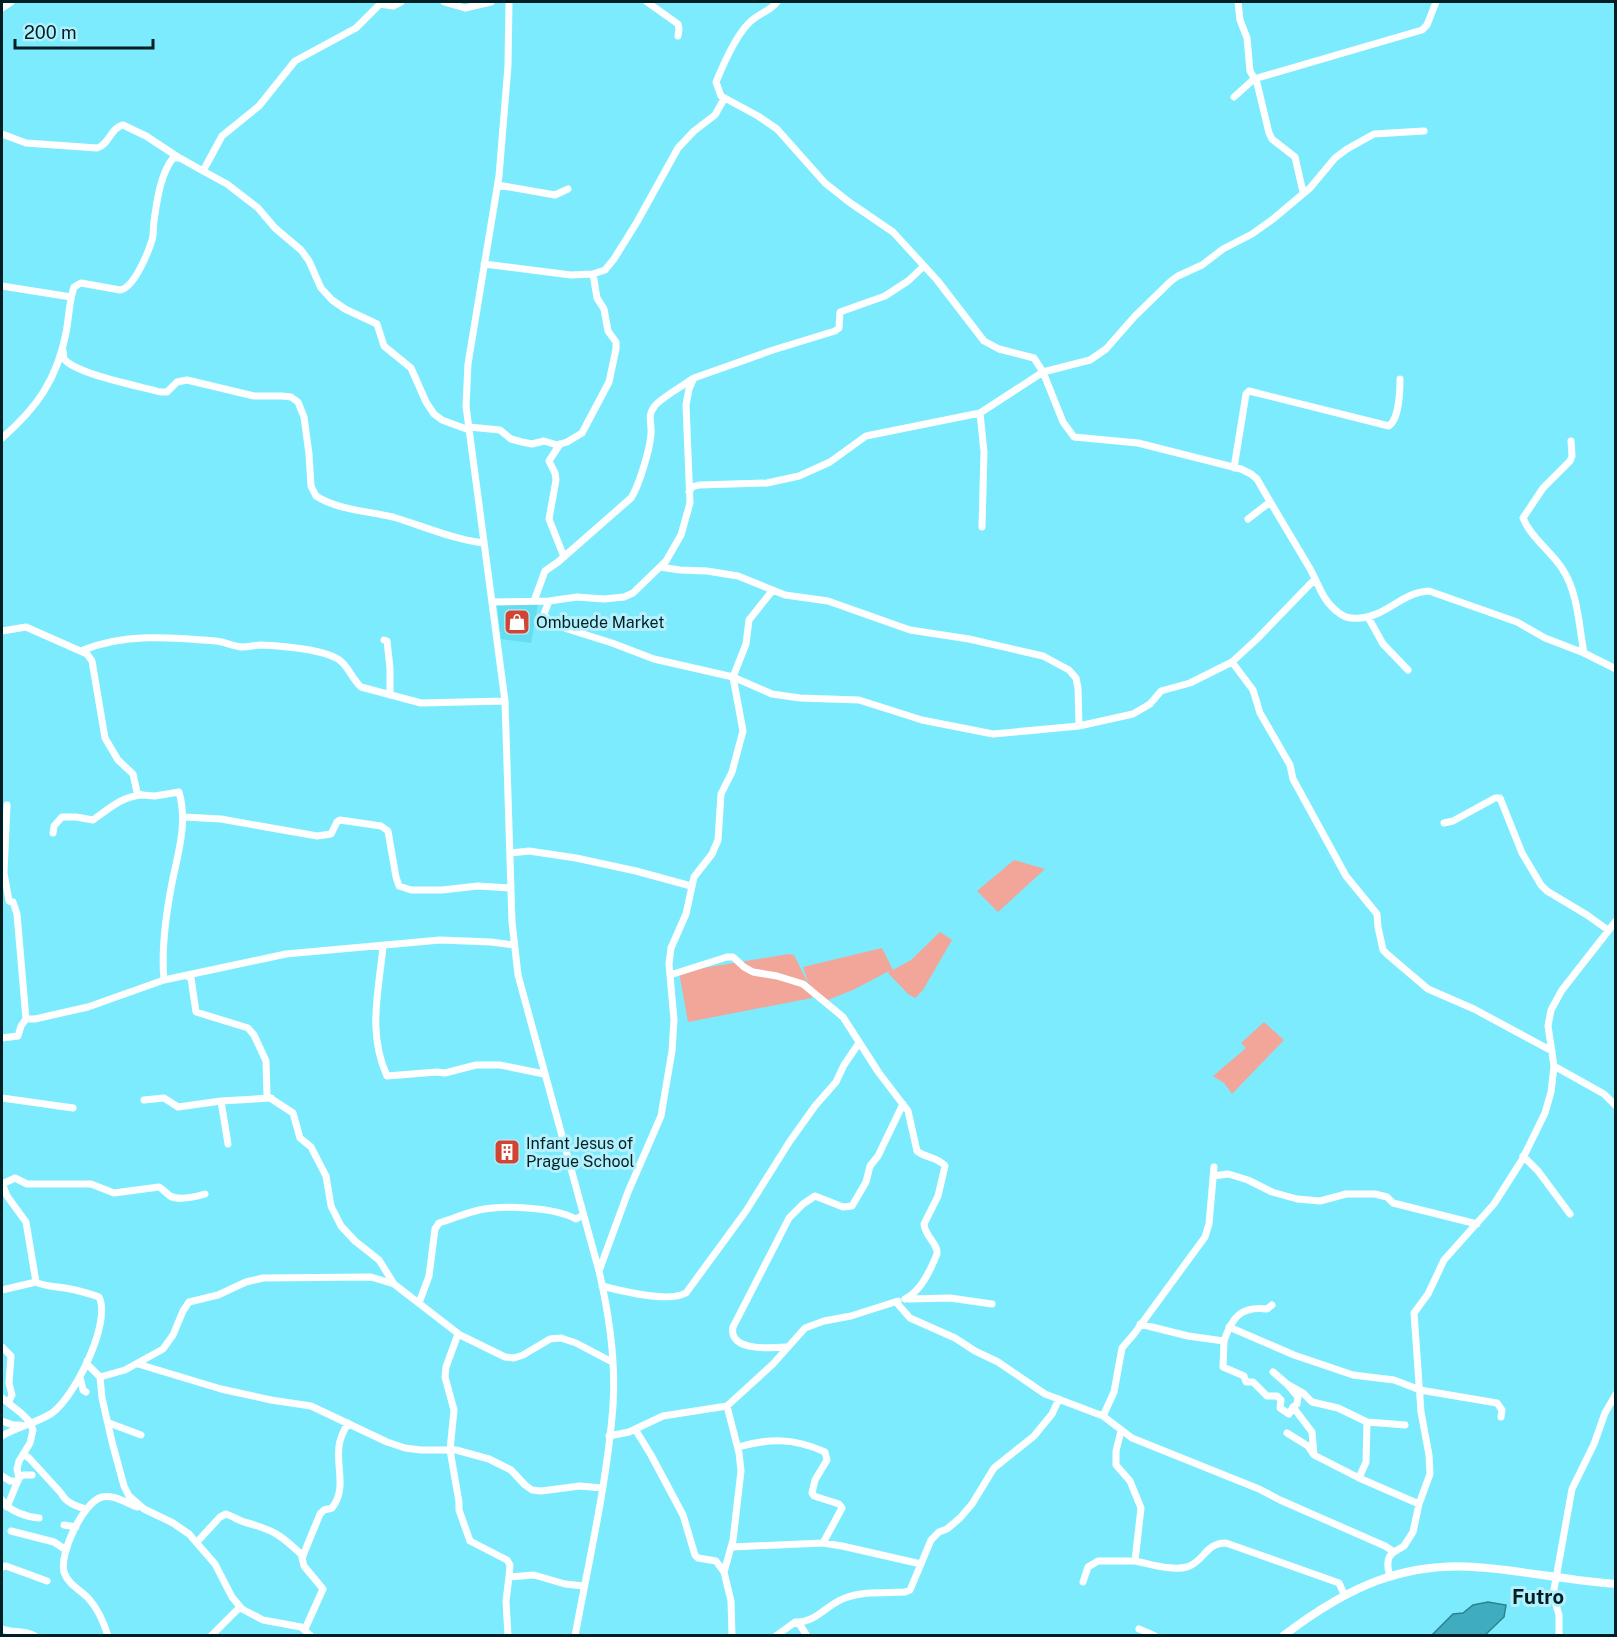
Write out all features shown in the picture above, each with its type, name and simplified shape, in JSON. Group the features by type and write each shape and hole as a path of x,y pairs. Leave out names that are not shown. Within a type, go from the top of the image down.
{"main road":[{"path":"1283,1635 1344,1594 1412,1570 1471,1567 1616,1584"}],"street":[{"path":"2,8 11,2"},
{"path":"203,171 222,136 259,106 295,61 356,28 380,4 393,6 401,2"},
{"path":"444,2 458,8 465,8 492,2"},
{"path":"509,2 508,66 498,185 468,364 466,399 505,701 514,945 524,1000 599,1270 608,1319 612,1362 613,1405 609,1437 575,1635"},
{"path":"647,2 678,24 680,29 678,36"},
{"path":"777,2 750,21 740,35 716,82 719,92 724,99 758,116 777,129 825,183 893,232 924,266 984,341 999,349 1034,358 1043,372 1063,422 1074,437 1138,443 1251,474 1257,479 1315,579 1320,592 1337,612 1349,618 1368,617 1414,593 1429,591 1510,618 1545,638 1584,653 1616,669"},
{"path":"1238,2 1240,20 1247,38 1249,65 1266,116 1269,133 1272,139 1295,157 1303,192"},
{"path":"1234,97 1255,79 1422,30 1427,25 1436,2"},
{"path":"484,264 571,275 593,274 605,270 637,222 678,148 694,131 715,115 724,99"},
{"path":"2,134 26,143 97,148 105,145 116,128 123,125 146,136 227,184 258,208 275,228 303,252 319,285 332,300 345,309 377,324 384,346 411,368 426,402 434,414 442,420 469,429 500,430 511,439 522,442 532,444 544,441 560,444"},
{"path":"689,492 692,487 699,485 767,483 799,476 830,462 866,436 980,413 1043,372 1083,363 1098,356 1171,281 1202,265 1230,244 1252,234 1282,212 1303,192 1311,188 1335,158 1359,141 1374,134 1424,130"},
{"path":"2,438 25,418 41,398 63,345 74,287 81,282 112,289 128,287 143,262 152,240 154,218 165,172 171,161 178,157"},
{"path":"498,185 555,195 568,189"},
{"path":"534,601 545,571 631,498 637,487 650,442 649,420 653,408 659,401 694,378 835,331 839,328 840,312 885,296 908,281 924,266"},
{"path":"564,556 549,519 556,480 549,461 560,444 582,433 612,375 616,345 608,331 604,309 597,298 593,274"},
{"path":"2,286 71,297"},
{"path":"63,345 64,359 70,365 160,392 167,392 177,382 187,380 254,396 291,398 298,402 302,409 311,486 313,494 318,498 483,543"},
{"path":"493,602 624,597 633,592 660,567 681,535 690,503 686,405 694,378"},
{"path":"1234,468 1241,418 1246,394 1249,391 1389,426 1393,423 1398,404 1400,379"},
{"path":"980,413 984,452 982,527"},
{"path":"1572,441 1570,461 1537,495 1523,518 1568,579 1584,653"},
{"path":"1248,519 1269,502"},
{"path":"660,567 738,576 752,580 772,591 828,601 910,630 969,639 1043,656 1069,670 1076,678 1079,726"},
{"path":"549,601 544,614 554,625 654,659 733,677 772,694 800,698 859,699 922,720 993,734 1079,726 1133,714 1150,704 1161,691 1190,683 1232,662 1315,579"},
{"path":"599,1270 628,1192 661,1116 672,1051 674,1020 670,975 671,948 686,914 691,886 696,874 717,844 721,794 732,772 742,740 742,718 733,677 745,649 749,620 772,591"},
{"path":"1368,617 1383,644 1408,670"},
{"path":"2,625 32,629 87,654 92,661 106,740 120,763 133,774 138,792 143,795"},
{"path":"2,631 16,628"},
{"path":"81,651 104,642 156,638 216,641 240,647 277,646 321,653 342,662 361,687 421,703 505,701"},
{"path":"384,640 387,641 390,668 390,695"},
{"path":"1232,662 1253,690 1262,718 1290,767 1293,779 1341,868 1377,914 1383,950 1428,989 1474,1009 1552,1051"},
{"path":"53,833 54,826 62,817 93,820 120,799 179,792 184,817 168,906 164,980"},
{"path":"1444,823 1453,821 1500,798 1522,853 1541,885 1608,930"},
{"path":"2,1038 18,1036 26,1019 17,914 15,904 8,898 4,873 7,805"},
{"path":"184,817 221,819 317,836 331,834 340,820 381,826 388,831 396,877 402,888 423,891 478,886 511,888"},
{"path":"511,853 529,851 576,858 691,886"},
{"path":"1390,1576 1389,1556 1411,1538 1419,1504 1430,1474 1421,1412 1417,1339 1413,1316 1428,1294 1444,1260 1478,1224 1504,1190 1523,1156 1545,1113 1551,1092 1554,1066 1548,1026 1555,1001 1616,921"},
{"path":"26,1019 88,1007 164,980 286,954 383,946 413,941 491,942 514,945"},
{"path":"383,946 375,1007 377,1039 387,1076 445,1073 476,1065 500,1065 544,1074"},
{"path":"609,1437 635,1429 663,1416 728,1406 773,1364 802,1331 815,1324 851,1316 905,1299 918,1290 937,1254 937,1249 928,1238 924,1224 938,1196 945,1168 942,1162 917,1151 911,1118 843,1017 808,987 787,978 753,972 744,968 734,957 727,957 670,975"},
{"path":"187,976 191,978 196,1012 248,1028 253,1032 266,1061 265,1093 294,1116 300,1138 311,1147 326,1176 331,1206 341,1226 355,1241 379,1260 394,1284"},
{"path":"602,1286 636,1294 676,1296 686,1293 746,1211 790,1141 815,1106 836,1082 859,1043"},
{"path":"1554,1066 1604,1094 1616,1106"},
{"path":"2,1098 73,1108"},
{"path":"144,1100 164,1098 178,1107 220,1101 272,1098"},
{"path":"220,1101 228,1144"},
{"path":"787,1347 747,1346 734,1337 733,1327 788,1219 814,1196 843,1207 852,1206 903,1104"},
{"path":"1523,1156 1538,1171 1570,1214"},
{"path":"1102,1416 1114,1392 1122,1348 1205,1237 1209,1224 1214,1167"},
{"path":"1213,1176 1228,1174 1248,1180 1272,1192 1297,1199 1320,1201 1346,1194 1375,1194 1387,1197 1393,1203 1478,1224"},
{"path":"36,1282 26,1222 7,1196 2,1184 15,1178 27,1184 91,1184 114,1193 159,1187 178,1199 205,1194"},
{"path":"419,1303 429,1276 435,1229 439,1223 488,1209 548,1210 565,1214 576,1220 584,1215"},
{"path":"100,1377 120,1373 165,1347 189,1302 218,1295 246,1282 275,1277 371,1277 394,1284 458,1334 510,1358 523,1355 550,1339 561,1338 576,1343 612,1362"},
{"path":"2,1290 36,1282 44,1286 84,1293 100,1299 102,1303 99,1325 87,1361 80,1377 56,1410 46,1417 2,1436"},
{"path":"905,1299 950,1298 992,1304"},
{"path":"896,1302 910,1318 955,1338 998,1362 1032,1387 1102,1416 1121,1431 1162,1451 1259,1489 1377,1542 1394,1552"},
{"path":"1272,1305 1267,1309 1256,1307 1246,1309 1229,1327 1224,1341 1223,1367 1244,1376 1246,1382 1253,1382 1267,1396 1276,1396 1281,1400 1280,1408 1289,1413 1297,1404 1298,1397 1273,1372"},
{"path":"1140,1324 1188,1336 1224,1341"},
{"path":"1229,1327 1294,1355 1353,1375 1394,1380 1420,1390 1497,1403 1502,1410 1501,1417"},
{"path":"458,1334 446,1367 445,1377 454,1410 450,1450 459,1512 472,1543 507,1560 510,1565 506,1601 508,1635"},
{"path":"2,1347 11,1356 9,1383 12,1395 4,1401 26,1424 33,1436 17,1468 19,1479"},
{"path":"87,1361 100,1377 102,1398 124,1486 129,1496 144,1509"},
{"path":"138,1364 220,1389 311,1406 387,1442 405,1448 450,1450 501,1463 532,1490 580,1486 602,1488"},
{"path":"80,1377 83,1390 86,1392"},
{"path":"1287,1384 1303,1392 1312,1402 1338,1408 1367,1422 1405,1425"},
{"path":"1559,1635 1559,1620 1553,1595 1572,1489 1576,1476 1594,1444 1605,1413 1616,1394"},
{"path":"776,1635 791,1623 805,1623 842,1599 859,1594 910,1590 928,1544 933,1537 960,1518 994,1468 1034,1436 1052,1414 1059,1399"},
{"path":"724,1572 732,1548 740,1476 738,1447 728,1406"},
{"path":"1293,1407 1312,1432 1314,1455"},
{"path":"2,1421 13,1425 26,1424"},
{"path":"1359,1478 1366,1462 1367,1422"},
{"path":"109,1423 141,1435"},
{"path":"304,1629 323,1589 304,1566 303,1556 320,1514 332,1508 336,1500 341,1482 339,1445 348,1423"},
{"path":"635,1429 680,1509 695,1555 698,1558 716,1561 724,1572 731,1601 732,1635"},
{"path":"1121,1431 1116,1452 1116,1465 1131,1481 1141,1508 1136,1561"},
{"path":"1287,1433 1308,1446 1314,1455 1359,1478 1419,1504"},
{"path":"738,1447 762,1441 786,1440 825,1452 826,1460 814,1480 812,1493 816,1497 839,1504 842,1508 823,1543"},
{"path":"22,1454 29,1458 72,1505 86,1509"},
{"path":"7,1507 19,1479 23,1475 32,1475"},
{"path":"2,1476 10,1481 19,1479"},
{"path":"108,1635 92,1603 72,1586 66,1576 63,1562 66,1550 86,1509 96,1499 108,1496 173,1522 189,1534 215,1564 240,1608 263,1620 304,1629 311,1635"},
{"path":"2,1500 7,1507 28,1517 39,1518"},
{"path":"197,1542 220,1517 226,1514 259,1525 277,1534 303,1556"},
{"path":"64,1525 76,1527"},
{"path":"11,1531 54,1542 66,1550"},
{"path":"732,1548 823,1543 842,1545 921,1564"},
{"path":"1083,1582 1088,1567 1098,1561 1136,1561 1178,1568 1188,1567 1210,1547 1222,1543 1338,1584 1344,1594"},
{"path":"2,1567 6,1566 47,1581"},
{"path":"510,1577 534,1575 565,1584 584,1586"},
{"path":"211,1635 240,1608"},
{"path":"796,1622 807,1635"},
{"path":"2,1629 6,1634 28,1632 35,1635"},
{"path":"1139,1629 1155,1635"}],"shaded area":[{"name":"Ombuede Market","path":"538,604 531,643 501,639 497,605"},
{"path":"1014,860 1045,869 998,912 977,891"},
{"path":"940,932 952,940 923,990 915,998 908,994 888,973 889,971 853,990 825,1001 813,995 812,998 688,1022 679,972 789,954 794,955 809,985 803,967 882,948 893,970 911,960"},
{"path":"1264,1022 1284,1040 1232,1094 1224,1083 1213,1076 1246,1048 1241,1043"},
{"path":"1488,1602 1506,1605 1504,1617 1485,1635 1432,1635 1453,1614 1463,1613 1473,1605"}],"place":[{"name":"Ombuede Market","path":"517,622"},
{"name":"Infant Jesus of Prague School","path":"507,1152"}],"district":[{"name":"Futro","path":"1538,1597"}]}
